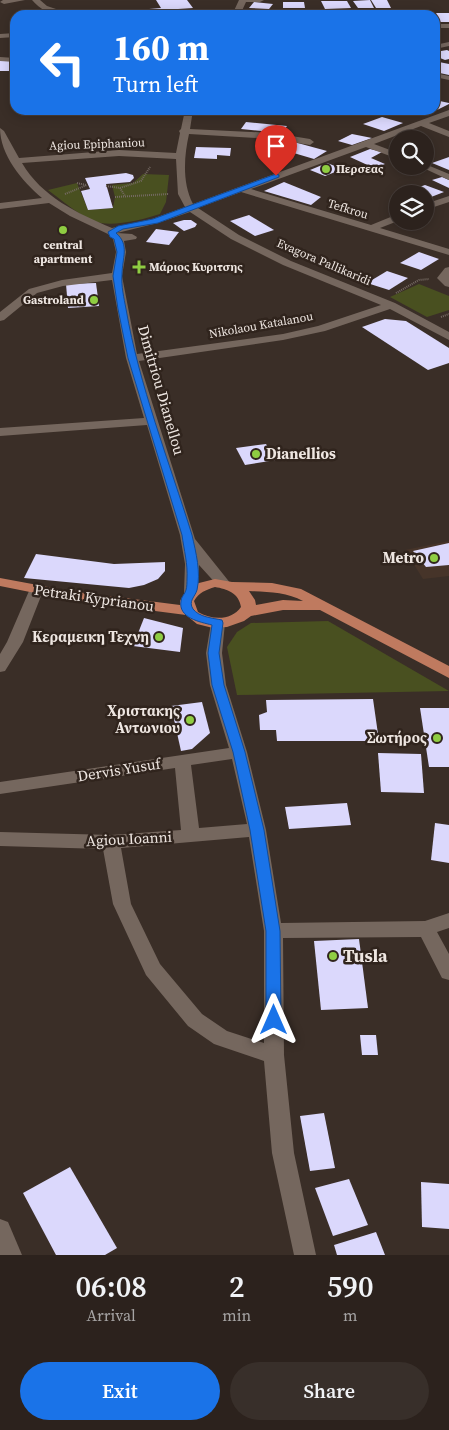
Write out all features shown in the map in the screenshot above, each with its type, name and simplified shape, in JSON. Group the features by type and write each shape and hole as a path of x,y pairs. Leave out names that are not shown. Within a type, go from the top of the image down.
{"main road":[{"name":"Petraki Kyprianou","path":"0,582 36,591 92,600 188,611"},
{"path":"228,585 246,594 248,601 248,607 245,612 236,619 218,623 200,620 188,611 187,598 191,592 206,584 228,585 285,589 301,594 449,673"},
{"path":"245,612 283,605 324,607"}],"street":[{"path":"4,2 21,0"},
{"path":"36,0 44,8 50,10"},
{"path":"243,0 260,0"},
{"path":"115,235 115,229 155,221 449,114"},
{"path":"187,115 180,156 183,194 191,208"},
{"path":"423,124 449,134"},
{"path":"184,130 273,136 310,142"},
{"path":"0,131 26,178 48,200 73,215 115,235 134,235 155,221"},
{"path":"365,143 389,152"},
{"name":"Agiou Epiphaniou","path":"15,161 98,154 180,156"},
{"path":"434,171 449,177"},
{"name":"Tefkrou","path":"240,189 449,252"},
{"path":"434,204 449,199"},
{"path":"0,206 48,200"},
{"name":"Evagora Pallikaridi","path":"191,208 235,237 269,254 386,303 449,337"},
{"path":"370,229 389,221"},
{"path":"127,227 135,230 134,235"},
{"name":"Dimitriou Dianellou","path":"115,235 121,252"},
{"name":"Dimitriou Dianellou","path":"134,235 121,252 117,276 122,309 132,358 187,535 192,564 191,592"},
{"path":"0,318 32,291 62,283 117,276"},
{"name":"Nikolaou Katalanou","path":"132,358 283,337 321,329 386,303"},
{"path":"0,432 152,421"},
{"name":"Dimitriou Dianellou","path":"187,535 205,563 228,585"},
{"path":"0,667 15,642 36,591"},
{"path":"218,623 214,653 218,685 239,752 257,830 273,931 274,1055 283,1153 305,1255"},
{"name":"Dervis Yusuf","path":"0,788 239,752"},
{"path":"182,760 191,836"},
{"name":"Agiou Ioanni","path":"0,840 111,842 257,830"},
{"path":"111,842 122,904 153,969 195,1020 221,1038 274,1055"},
{"path":"273,931 426,929 449,920"},
{"path":"426,929 449,972"},
{"path":"0,1230 12,1255"}],"path":[{"path":"106,186 120,188 141,181 158,154"},
{"path":"77,183 88,185"},
{"path":"120,188 125,196"},
{"path":"115,197 170,194"},
{"path":"386,303 420,280 447,277"}],"shaded area":[{"path":"449,541 449,576 423,579 405,550"}],"green space":[{"path":"143,174 169,175 166,202 160,214 131,222 108,224 94,221 73,209 48,190 77,183 88,210 113,208 115,197 112,185 133,183"},
{"path":"419,284 449,296 449,310 427,317 390,297"},
{"path":"328,621 449,691 237,695 227,647 237,632 251,623"}],"building":[{"path":"156,0 187,0 193,8 179,10 149,9 161,8"},
{"path":"370,0 374,8 358,8 353,1"},
{"path":"371,0 387,0 391,8 376,8"},
{"path":"321,1 347,1 351,8 325,9"},
{"path":"254,2 273,4 269,9 249,8"},
{"path":"283,2 304,2 305,8 283,8"},
{"path":"440,13 449,13 449,22 440,22"},
{"path":"440,51 449,51 449,59 440,58"},
{"path":"0,61 10,61 10,71 0,71"},
{"path":"440,62 449,64 449,75 440,73"},
{"path":"440,101 449,104 440,108"},
{"path":"382,117 403,123 384,131 363,124"},
{"path":"246,122 287,126 282,133 241,129"},
{"path":"352,134 372,138 352,145 338,141"},
{"path":"283,139 327,151 314,159 270,146"},
{"path":"196,147 231,148 230,156 217,155 217,159 194,158"},
{"path":"370,149 382,152 371,158 385,164 374,168 350,157"},
{"path":"449,157 449,170 434,164"},
{"name":"Περσεας","path":"327,163 343,169 325,176 310,170"},
{"path":"126,173 133,175 134,178 130,182 106,184 113,208 88,210 81,191 90,189 85,178"},
{"path":"442,177 449,180 449,188 432,180"},
{"path":"284,182 321,197 311,205 264,191"},
{"path":"434,188 444,192 434,196"},
{"path":"249,215 274,230 255,236 230,221"},
{"path":"191,220 197,224 195,227 184,231 173,223"},
{"path":"156,229 179,232 169,245 146,242"},
{"path":"419,252 439,259 421,270 400,263"},
{"path":"387,271 408,278 389,290 367,283"},
{"path":"96,283 99,306 68,308 66,284"},
{"path":"385,319 406,321 449,348 449,363 428,370 362,327"},
{"name":"Dianellios","path":"266,444 276,460 245,465 236,448"},
{"name":"Metro","path":"449,543 449,565 426,567 413,551"},
{"path":"36,554 114,564 165,562 165,571 158,579 144,585 129,588 24,578"},
{"name":"Κεραμεικη Τεχνη","path":"144,618 183,628 180,652 133,646"},
{"path":"373,699 379,741 277,741 276,730 260,730 259,715 267,712 266,700"},
{"name":"Χριστακης Αντωνιου","path":"202,702 210,733 192,749 181,751 171,706"},
{"name":"Σωτήρος","path":"420,708 449,708 449,767 429,767"},
{"path":"378,753 421,754 424,793 381,792"},
{"path":"347,803 351,825 289,829 285,807"},
{"path":"435,823 449,825 449,863 431,860"},
{"path":"359,939 368,1008 321,1010 314,941"},
{"path":"360,1035 376,1035 378,1055 362,1055"},
{"path":"324,1113 335,1168 310,1171 300,1116"},
{"path":"70,1167 117,1248 105,1255 56,1255 23,1193"},
{"path":"349,1179 368,1225 333,1236 315,1188"},
{"path":"421,1182 449,1184 449,1229 422,1227"},
{"path":"376,1232 385,1255 337,1255 334,1245"}],"place":[{"name":"Περσεας","path":"326,169"},
{"name":"central apartment","path":"63,230"},
{"name":"Μάριος Κυριτσης","path":"139,267"},
{"name":"Gastroland","path":"94,300"},
{"name":"Dianellios","path":"256,454"},
{"name":"Metro","path":"434,558"},
{"name":"Κεραμεικη Τεχνη","path":"159,637"},
{"name":"Χριστακης Αντωνιου","path":"190,720"},
{"name":"Σωτήρος","path":"437,738"},
{"name":"Tusla","path":"333,956"}],"route":[{"path":"274,1020 273,931 257,830 239,752 218,685 214,653 218,623 200,620 193,616 188,611 186,604 191,592 192,577 192,564 187,535 132,358 117,276 121,252 118,238 113,236 112,232 115,229 155,221 276,176"}]}
